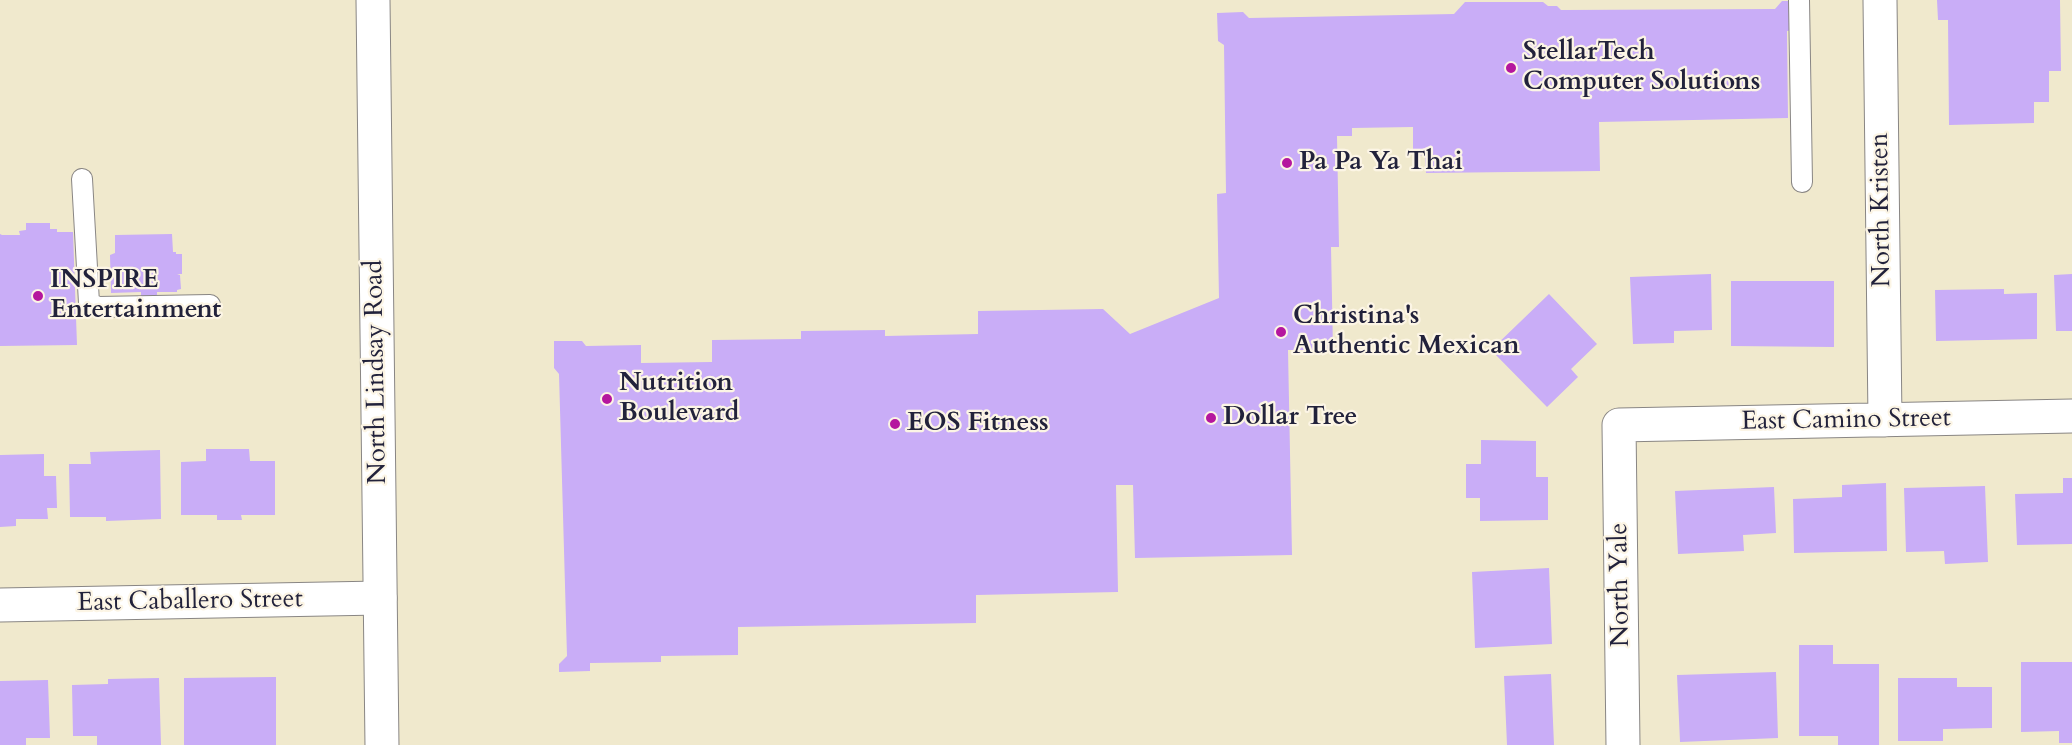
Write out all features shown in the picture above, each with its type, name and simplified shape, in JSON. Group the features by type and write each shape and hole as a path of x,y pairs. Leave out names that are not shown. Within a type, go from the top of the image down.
{"street":[{"name":"North Lindsay Road","path":"373,0 382,745"},
{"name":"North Kristen","path":"1880,0 1885,420"},
{"name":"East Camino Street","path":"1619,425 2072,417"},
{"name":"North Yale","path":"1619,425 1623,745"},
{"name":"East Caballero Street","path":"0,605 380,598"}],"lane":[{"path":"1799,0 1802,182"},
{"path":"82,179 89,303 98,307 210,305"}],"building":[{"path":"1937,0 2060,0 2061,71 2049,71 2049,102 2034,102 2034,123 1949,125 1948,20 1938,20"},
{"path":"1782,1 1793,1 1793,30 1787,31 1788,118 1599,122 1600,171 1426,173 1425,155 1413,156 1413,127 1352,128 1352,136 1337,136 1339,247 1331,247 1333,350 1288,350 1292,555 1135,558 1133,485 1116,485 1118,592 976,595 976,623 738,627 738,655 661,656 661,662 590,663 590,671 559,672 559,664 567,656 559,374 554,368 554,341 582,341 586,346 641,345 641,363 712,362 712,340 801,339 801,331 885,330 885,336 978,334 978,311 1103,309 1130,334 1219,298 1217,194 1226,193 1224,45 1218,41 1217,13 1243,12 1249,18 1454,14 1465,2 1543,2 1548,6 1557,6 1561,10 1775,9"},
{"name":"INSPIRE Entertainment","path":"26,223 50,223 50,229 57,229 57,232 73,232 77,345 0,346 0,234 20,235 19,231 26,230"},
{"path":"172,234 173,252 182,254 182,274 177,274 180,275 181,289 177,292 157,292 157,299 141,299 141,292 111,293 110,255 115,253 115,235"},
{"path":"1711,274 1712,330 1674,331 1674,343 1633,344 1630,277"},
{"path":"2072,274 2072,331 2056,331 2054,275"},
{"path":"1731,281 1834,281 1834,347 1731,346"},
{"path":"2004,289 2004,294 2037,293 2037,339 1936,341 1935,290"},
{"path":"1549,294 1597,344 1571,369 1578,377 1547,407 1491,350"},
{"path":"1481,440 1536,441 1536,477 1548,477 1548,520 1480,521 1480,498 1466,498 1466,464 1481,464"},
{"path":"206,449 249,449 250,461 275,461 275,515 241,515 242,520 217,520 217,515 181,515 181,462 206,461"},
{"path":"160,450 161,519 106,521 106,517 70,517 69,464 91,464 90,452"},
{"path":"44,454 44,476 56,476 57,508 47,508 48,519 16,519 16,526 0,527 0,455"},
{"path":"2063,478 2072,478 2072,544 2017,545 2015,494 2063,493"},
{"path":"1886,483 1887,551 1794,553 1793,499 1842,497 1842,485"},
{"path":"1985,486 1988,562 1945,564 1944,551 1906,552 1904,488"},
{"path":"1774,487 1776,533 1743,535 1744,551 1678,554 1675,491"},
{"path":"1549,568 1552,644 1475,648 1472,572"},
{"path":"1799,645 1833,645 1833,664 1879,664 1879,745 1838,745 1838,736 1799,736"},
{"path":"2021,662 2072,662 2072,743 2059,743 2059,731 2021,732"},
{"path":"1776,672 1778,738 1680,742 1677,675"},
{"path":"1551,674 1554,745 1507,745 1504,676"},
{"path":"276,677 276,745 184,745 184,678"},
{"path":"159,678 161,745 97,745 97,736 73,736 72,685 108,684 108,679"},
{"path":"1898,678 1957,678 1957,687 1992,687 1992,728 1943,729 1943,741 1898,741"},
{"path":"48,680 50,738 26,738 26,745 0,745 0,681"}],"place":[{"name":"StellarTech Computer Solutions","path":"1511,68"},
{"name":"Pa Pa Ya Thai","path":"1287,163"},
{"name":"INSPIRE Entertainment","path":"38,296"},
{"name":"Christina's Authentic Mexican","path":"1281,332"},
{"name":"Nutrition Boulevard","path":"607,399"},
{"name":"Dollar Tree","path":"1211,418"},
{"name":"EOS Fitness","path":"895,424"}]}
